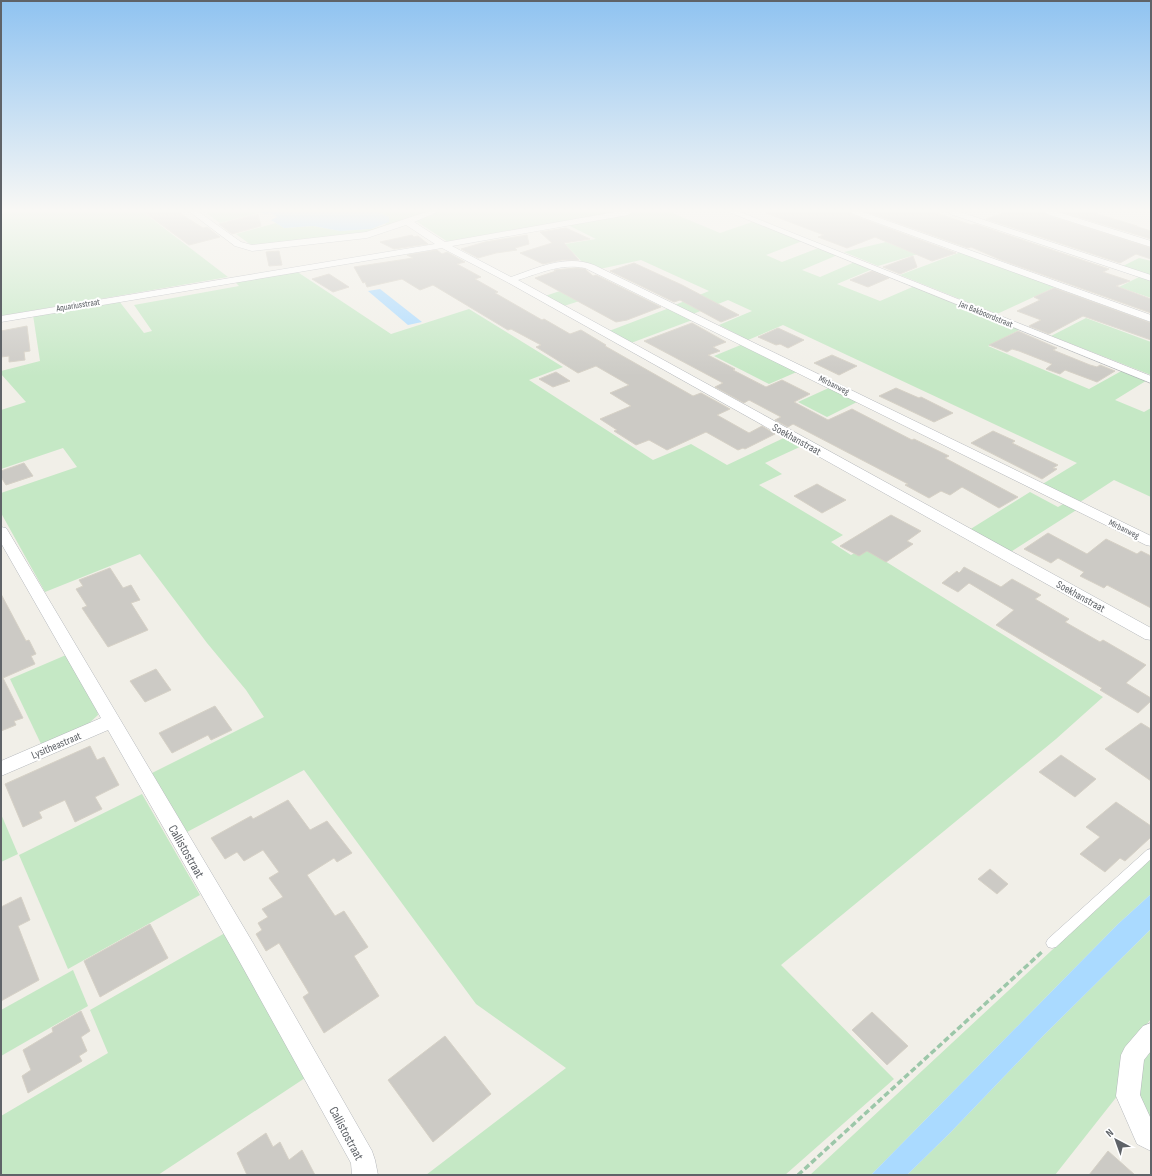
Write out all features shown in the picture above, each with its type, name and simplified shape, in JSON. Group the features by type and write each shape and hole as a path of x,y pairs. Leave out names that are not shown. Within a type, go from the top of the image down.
{"street":[{"name":"Aquariusstraat","path":"1,319 295,267"},
{"name":"Soekhanstraat","path":"489,267 510,280 1151,635"},
{"name":"Mirbanweg","path":"510,280 552,267"},
{"name":"Mirbanweg","path":"591,267 1151,542"},
{"name":"Jan Bakboordstraat","path":"870,267 1151,380"},
{"path":"1007,267 1151,319"},
{"path":"1118,267 1151,278"},
{"name":"Callistostraat","path":"1,531 245,950 363,1160 365,1175"},
{"name":"Lysitheastraat","path":"1,769 111,721"},
{"path":"1151,1034 1133,1055 1128,1096 1146,1135 1151,1139"}],"lane":[{"path":"1052,943 1151,853"}],"path":[{"path":"798,1175 1052,943"}],"green space":[{"path":"1,267 215,267 228,277 1,316"},
{"path":"594,267 610,267 600,269"},
{"path":"656,267 809,267 802,270 820,277 843,267 872,267 875,268 837,284 880,301 917,285 1023,328 988,346 1089,389 1125,369 1149,379 1115,400 1144,412 1151,408 1151,497 1114,480 1077,504 1041,485 1077,463 783,325 748,340 719,325 752,311 728,300 693,314 675,305 709,291"},
{"path":"922,267 1001,267 1055,287 997,314 900,275"},
{"path":"1121,267 1151,267 1151,277"},
{"path":"296,271 391,334 469,309 563,367 529,380 653,460 691,444 727,465 788,436 804,445 765,463 782,474 759,485 843,535 831,542 851,555 864,548 1103,697 1056,739 781,965 894,1079 785,1175 426,1175 566,1068 476,1004 304,770 187,832 152,773 264,717 246,690 207,643 140,554 45,592 1,513 1,493 77,467 63,448 1,469 1,410 26,402 1,374 1,371 40,361 33,315 119,301 144,333 152,331 134,305 239,286 235,282"},
{"path":"1141,276 1151,280 1151,298 1119,287"},
{"path":"575,286 595,296 564,306 545,296"},
{"path":"672,307 695,319 631,343 609,331"},
{"path":"1086,318 1151,342 1151,375 1051,336"},
{"path":"743,344 799,371 769,384 714,356"},
{"path":"833,386 861,400 827,417 798,402"},
{"path":"1030,492 1058,507 1065,503 1078,509 1009,553 969,530"},
{"path":"66,655 97,710 98,715 87,725 42,746 10,679"},
{"path":"142,794 200,895 68,969 19,855"},
{"path":"1,814 18,854 1,862"},
{"path":"1151,858 1151,894 1118,924 871,1175 810,1175"},
{"path":"1151,929 1151,1019 1130,1044 1122,1090 1055,1175 907,1175 950,1133 1044,1035"},
{"path":"225,933 305,1078 158,1175 1,1175 1,1116 108,1053 90,1010"},
{"path":"73,970 88,1006 1,1056 1,1010"},
{"path":"1151,1050 1151,1120 1137,1100 1137,1070"}],"water":[{"path":"380,289 422,322 408,325 368,291"},
{"path":"1151,894 1151,929 1044,1035 950,1133 907,1175 871,1175 1118,924"}],"building":[{"path":"354,267 462,267 481,277 475,279 498,292 495,293 542,320 544,319 570,334 581,330 606,345 605,346 693,396 701,393 730,409 717,415 749,433 762,426 775,434 745,449 743,448 738,450 706,432 667,450 649,440 636,445 614,431 617,430 600,419 631,406 610,393 629,385 596,366 578,373 536,347 541,345 511,329 508,330 433,285 420,290 402,279 367,287"},
{"path":"622,267 642,267 682,285 739,315 721,322 680,300 674,302 610,271"},
{"path":"883,267 917,267 917,267 900,274"},
{"path":"1020,267 1103,267 1109,269 1103,272 1130,281 1116,286 1151,299 1151,313"},
{"path":"576,268 585,269 593,276 596,275 661,307 627,320 616,322 535,278 556,271 554,270"},
{"path":"872,271 889,278 868,287 850,280"},
{"path":"329,274 349,287 333,292 312,279"},
{"path":"1054,288 1151,323 1151,340 1083,316 1049,334 1029,326 1041,320 1017,311 1040,300 1034,297"},
{"path":"692,323 726,342 713,347 720,351 708,355 735,369 733,370 766,387 782,380 810,394 794,402 828,420 852,409 912,440 914,439 949,456 945,458 1018,497 999,508 962,487 950,495 941,491 929,498 905,485 908,484 793,424 788,427 775,420 781,417 749,400 744,403 715,387 723,383 644,341"},
{"path":"27,326 30,351 24,352 25,360 9,362 9,356 1,357 1,331"},
{"path":"778,328 804,340 788,348 780,344 776,345 758,337"},
{"path":"1018,331 1057,348 1053,350 1090,365 1097,367 1100,365 1115,371 1097,382 1065,370 1060,374 1046,369 1052,364 1019,351 1012,349 1007,352 989,345"},
{"path":"832,355 857,366 839,375 814,363"},
{"path":"556,372 570,381 553,387 539,379"},
{"path":"896,388 919,398 921,397 953,413 934,422 879,396"},
{"path":"993,431 1015,441 1012,443 1058,465 1053,468 1057,469 1042,479 971,443"},
{"path":"24,463 33,476 6,485 1,477 1,471"},
{"path":"817,484 846,500 822,513 794,496"},
{"path":"891,515 921,531 907,541 913,544 886,562 867,551 859,556 840,546"},
{"path":"1048,533 1087,554 1106,539 1137,554 1141,551 1151,556 1151,608 1107,585 1104,588 1080,576 1084,572 1058,558 1051,563 1024,549"},
{"path":"964,567 1001,587 1012,579 1041,595 1035,599 1069,619 1065,622 1100,642 1103,640 1146,665 1126,683 1151,698 1151,701 1138,713 1100,690 1102,688 996,625 1014,610 969,583 958,592 942,583 957,571 959,573"},
{"path":"110,568 123,588 131,585 140,600 131,603 148,630 108,647 82,608 87,606 76,589 83,586 79,580"},
{"path":"1,594 26,641 29,640 36,654 31,656 35,664 3,678 23,718 14,721 16,725 1,731"},
{"path":"156,669 171,690 145,702 130,681"},
{"path":"215,706 232,730 211,740 208,735 172,753 159,733"},
{"path":"1141,723 1151,729 1151,781 1105,749"},
{"path":"90,746 97,760 104,757 119,785 95,797 102,809 75,822 65,800 39,812 42,818 23,827 5,784"},
{"path":"1061,755 1096,779 1075,797 1039,772"},
{"path":"288,800 310,830 327,821 352,853 337,862 334,858 307,875 335,916 344,911 368,947 354,956 379,996 324,1033 303,997 309,993 279,943 266,951 256,934 262,930 258,923 268,917 262,909 283,897 269,878 279,872 263,850 244,861 237,852 225,859 211,838 251,816 253,819"},
{"path":"1116,802 1151,826 1151,837 1125,861 1120,858 1105,872 1080,854 1100,837 1086,827"},
{"path":"990,869 1008,884 997,894 978,879"},
{"path":"21,897 30,920 18,926 39,980 1,1001 1,907"},
{"path":"150,924 168,958 100,997 84,961"},
{"path":"81,1011 90,1031 81,1037 87,1051 79,1056 82,1061 28,1093 22,1076 31,1070 23,1050 53,1032 52,1028"},
{"path":"872,1012 908,1046 887,1065 852,1030"},
{"path":"445,1036 491,1094 433,1142 388,1080"},
{"path":"266,1133 273,1147 280,1142 289,1160 302,1150 315,1175 247,1175 237,1153"},
{"path":"1108,1151 1135,1175 1089,1175"}]}
